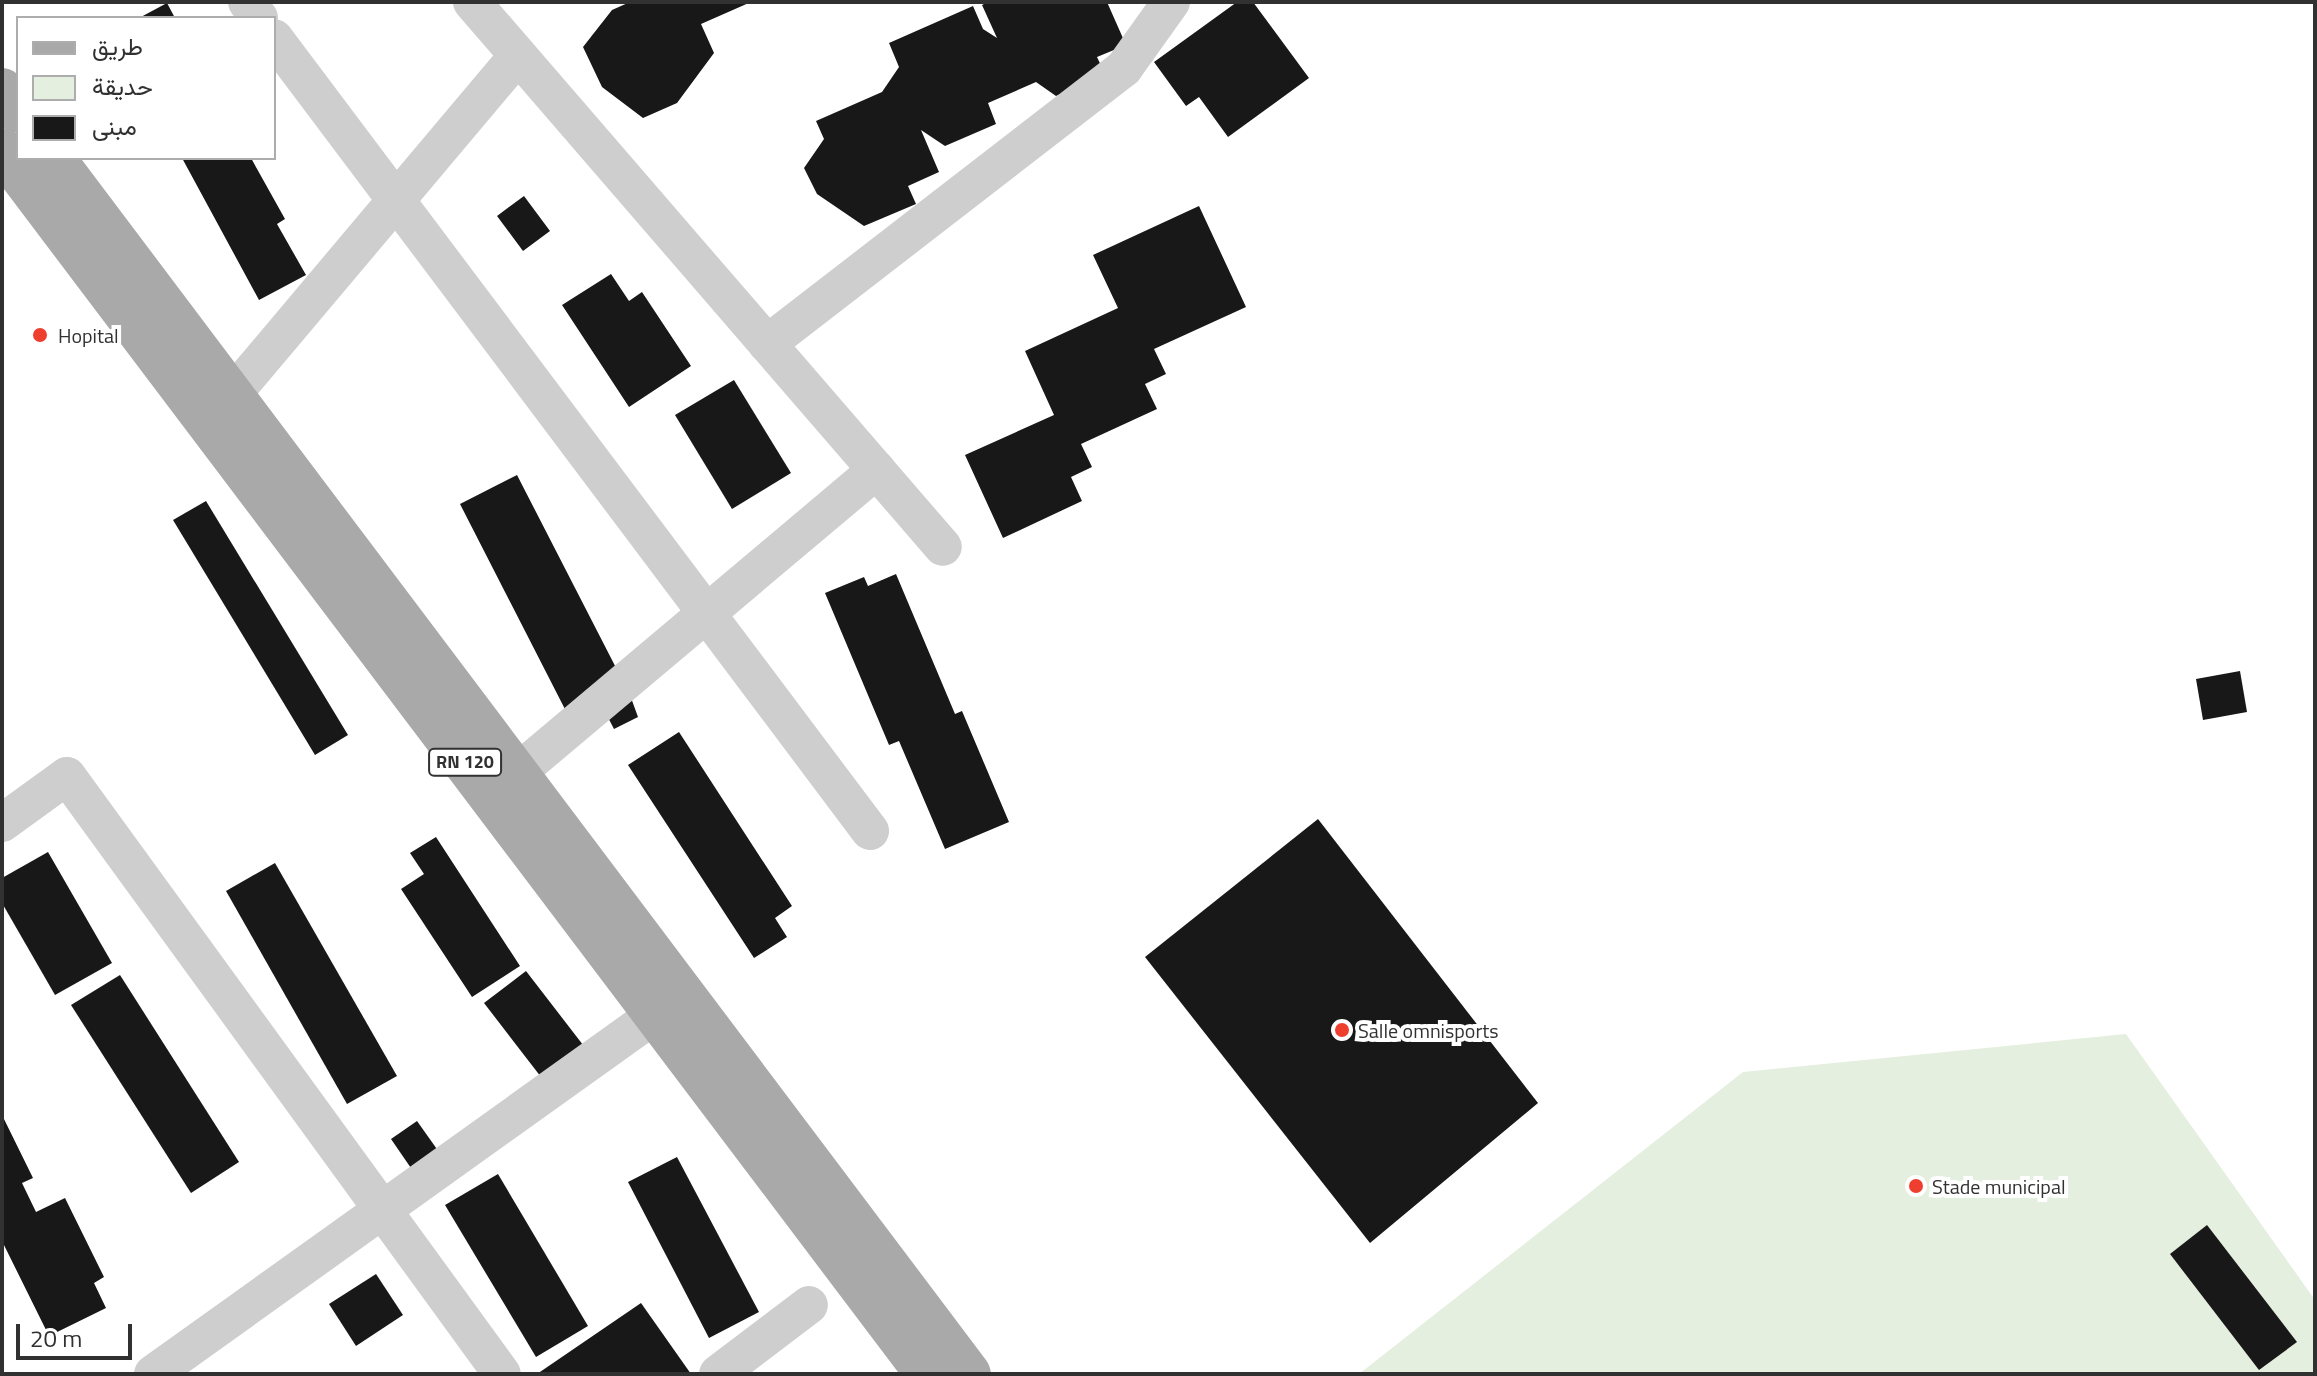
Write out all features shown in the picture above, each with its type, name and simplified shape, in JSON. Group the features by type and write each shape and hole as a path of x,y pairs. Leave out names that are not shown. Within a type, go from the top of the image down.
{"main road":[{"path":"2,90 16,108"},
{"name":"RN 120","path":"2,150 927,1374"},
{"path":"55,160 969,1374"}],"street":[{"path":"472,2 943,547"},
{"path":"767,344 1124,68 1171,2"},
{"path":"276,41 870,831"},
{"path":"232,395 518,55"},
{"path":"518,772 708,616 877,470"},
{"path":"2,823 67,776 502,1374"},
{"path":"153,1374 384,1212 656,1014"},
{"path":"718,1374 809,1305"}],"green space":[{"name":"Stade municipal","path":"2126,1034 2315,1300 2315,1374 1359,1374 1743,1072"}],"building":[{"path":"630,2 751,2 701,24 714,53 677,103 643,118 602,87 583,47 612,10"},
{"path":"988,2 1107,2 1126,45 1097,57 1105,74 1056,96 1036,82 988,103 996,124 945,146 921,130 939,172 908,186 916,204 864,226 817,194 804,168 824,139 816,121 882,92 899,67 889,43 973,6 983,29 997,38 982,5"},
{"path":"1237,2 1253,2 1309,78 1228,137 1199,97 1186,106 1154,62"},
{"path":"167,3 174,16 143,16"},
{"path":"183,160 252,160 285,219 277,224 306,275 259,300"},
{"path":"524,196 550,231 523,251 497,216"},
{"path":"1199,206 1246,307 1154,349 1166,374 1145,384 1157,409 1081,444 1092,467 1071,477 1082,501 1003,538 965,455 1054,415 1025,351 1118,308 1093,255"},
{"path":"611,274 629,301 642,292 691,366 629,407 562,305"},
{"path":"734,380 791,473 732,509 675,415"},
{"path":"517,475 630,695 638,717 614,729 601,704 570,719 460,504"},
{"path":"206,501 348,735 315,755 173,520"},
{"path":"896,574 955,714 962,711 1009,822 945,849 899,741 889,745 825,593 864,577 868,586"},
{"path":"2240,671 2247,712 2203,720 2196,679"},
{"path":"679,732 792,906 775,918 787,937 754,958 628,765"},
{"name":"Salle omnisports","path":"1318,819 1538,1103 1370,1243 1145,957"},
{"path":"436,837 520,966 472,997 401,889 424,874 410,853"},
{"path":"48,852 112,963 55,995 2,903 2,878"},
{"path":"275,863 397,1076 347,1104 226,891"},
{"path":"526,971 600,1067 558,1099 484,1003"},
{"path":"120,975 239,1162 191,1193 71,1005"},
{"path":"2,1115 33,1178 22,1183 36,1212 65,1198 104,1277 94,1283 106,1308 49,1336 2,1241"},
{"path":"417,1121 439,1152 413,1171 391,1139"},
{"path":"677,1157 759,1312 709,1338 628,1182"},
{"path":"498,1174 588,1326 536,1357 445,1205"},
{"path":"2207,1225 2297,1342 2259,1370 2170,1254"},
{"path":"376,1274 403,1315 356,1346 329,1304"},
{"path":"641,1303 691,1374 537,1374"}],"place":[{"name":"Hopital","path":"40,335"},
{"name":"Salle omnisports","path":"1342,1030"},
{"name":"Stade municipal","path":"1916,1186"}]}
